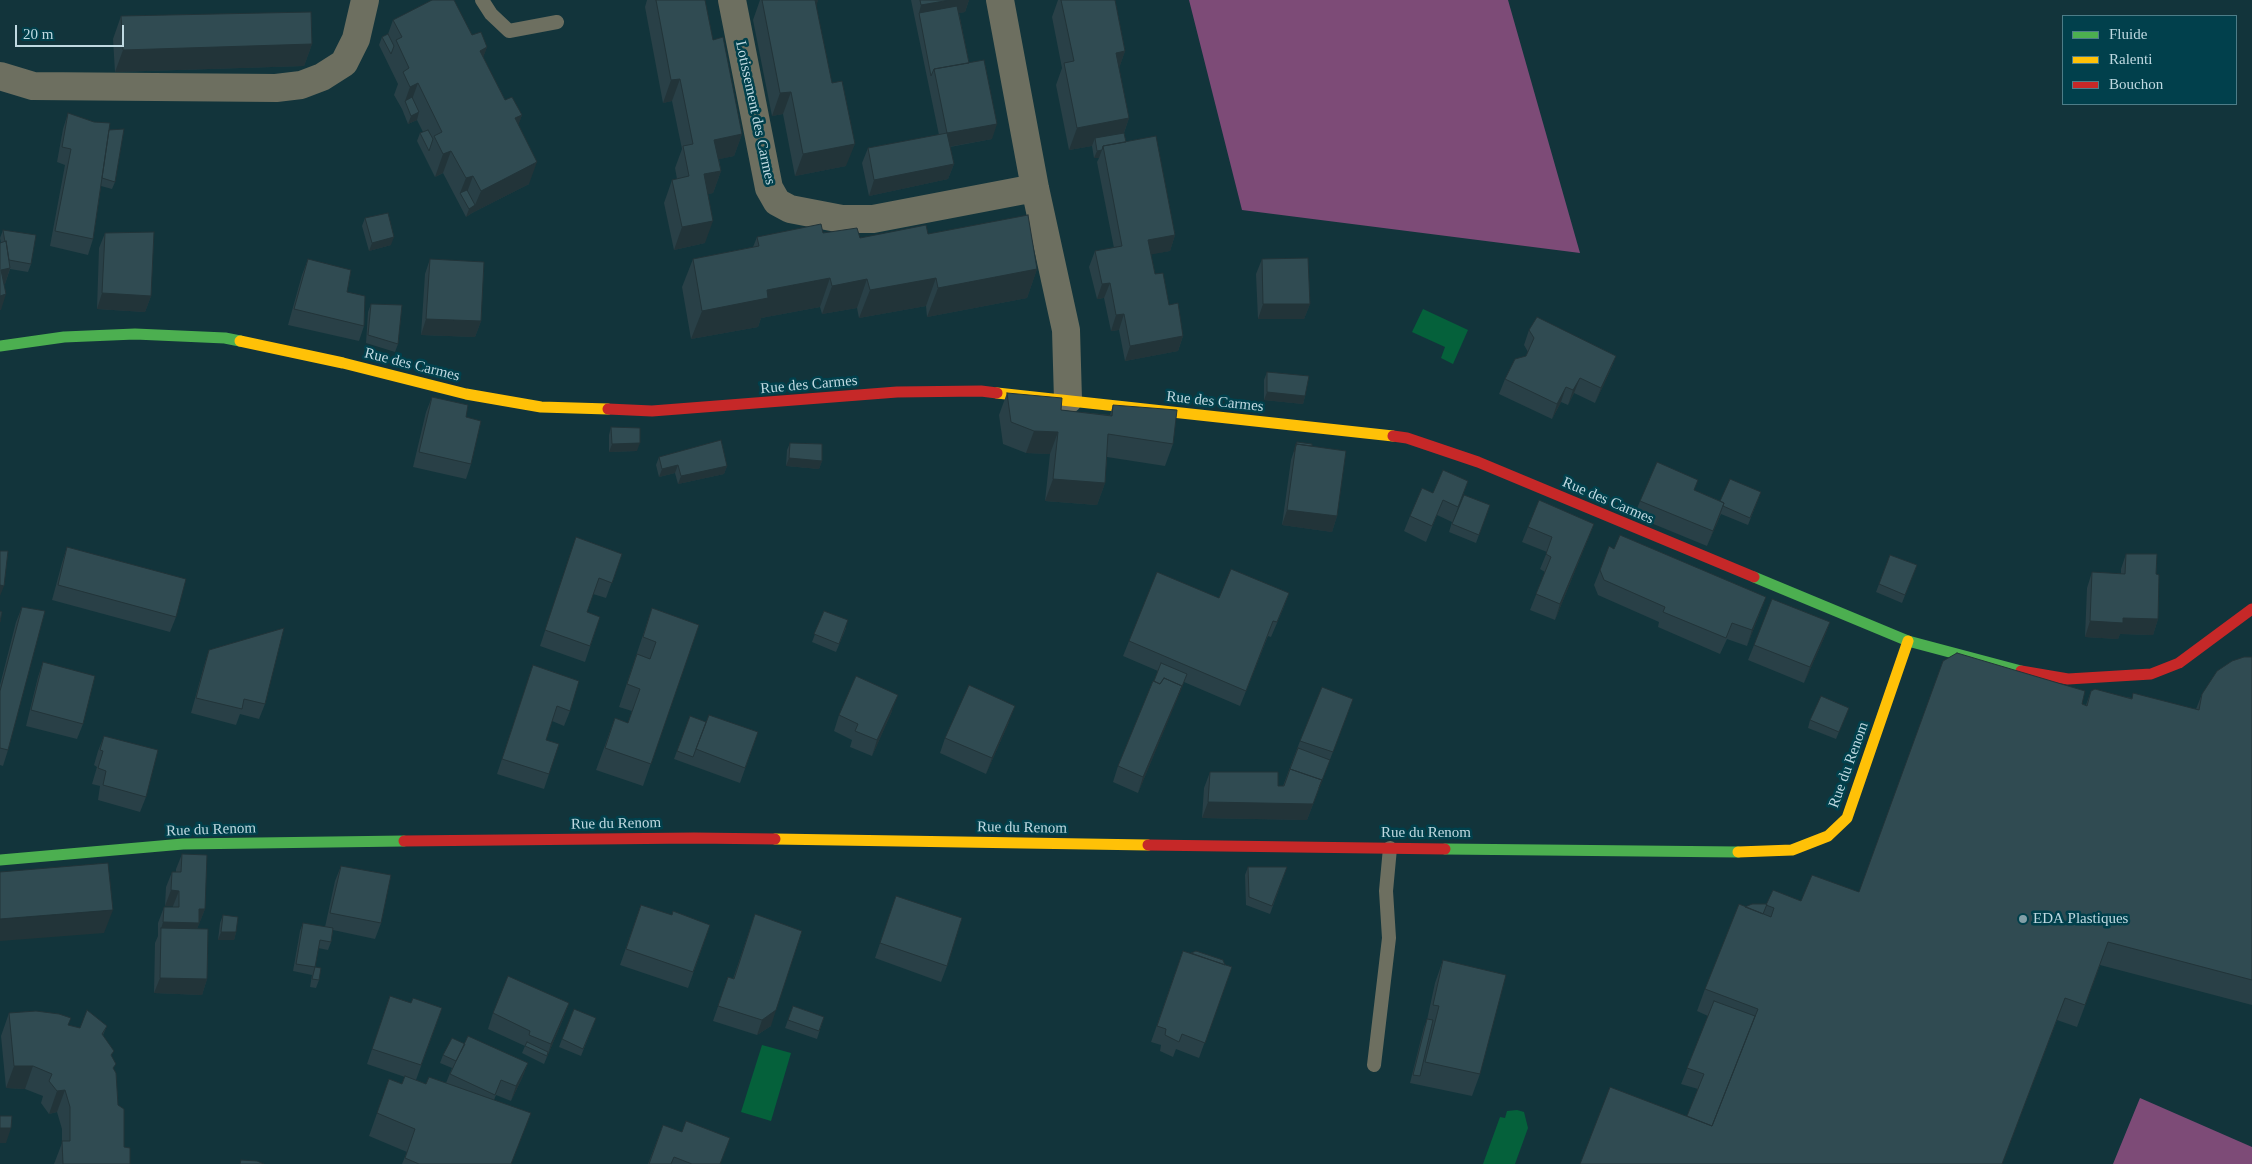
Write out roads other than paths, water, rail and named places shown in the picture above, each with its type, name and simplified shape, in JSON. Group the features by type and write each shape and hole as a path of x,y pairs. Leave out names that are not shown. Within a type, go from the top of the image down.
{"street":[{"path":"0,76 32,86 276,88 301,85 322,77 344,63 356,39 365,0"},
{"name":"Lotissement des Carmes","path":"732,0 769,188 777,202 790,209 842,219 873,219 1035,188"},
{"path":"1000,0 1035,188 1066,330 1068,400"},
{"name":"Rue des Carmes","path":"0,346 64,336 126,334 225,338 343,363 466,394 541,407 609,411 652,411 898,392 981,391 1407,438 1478,462 1908,641 2029,673 2058,677 2151,674 2179,663 2252,609"},
{"name":"Rue du Renom","path":"0,860 183,844 674,839 1390,848 1792,850 1828,836 1846,818 1908,641"}],"lane":[{"path":"482,0 491,14 509,31 557,22"},
{"path":"1374,1065 1389,938 1386,891 1390,848"}],"place":[{"name":"EDA Plastiques","path":"2023,919"}]}
